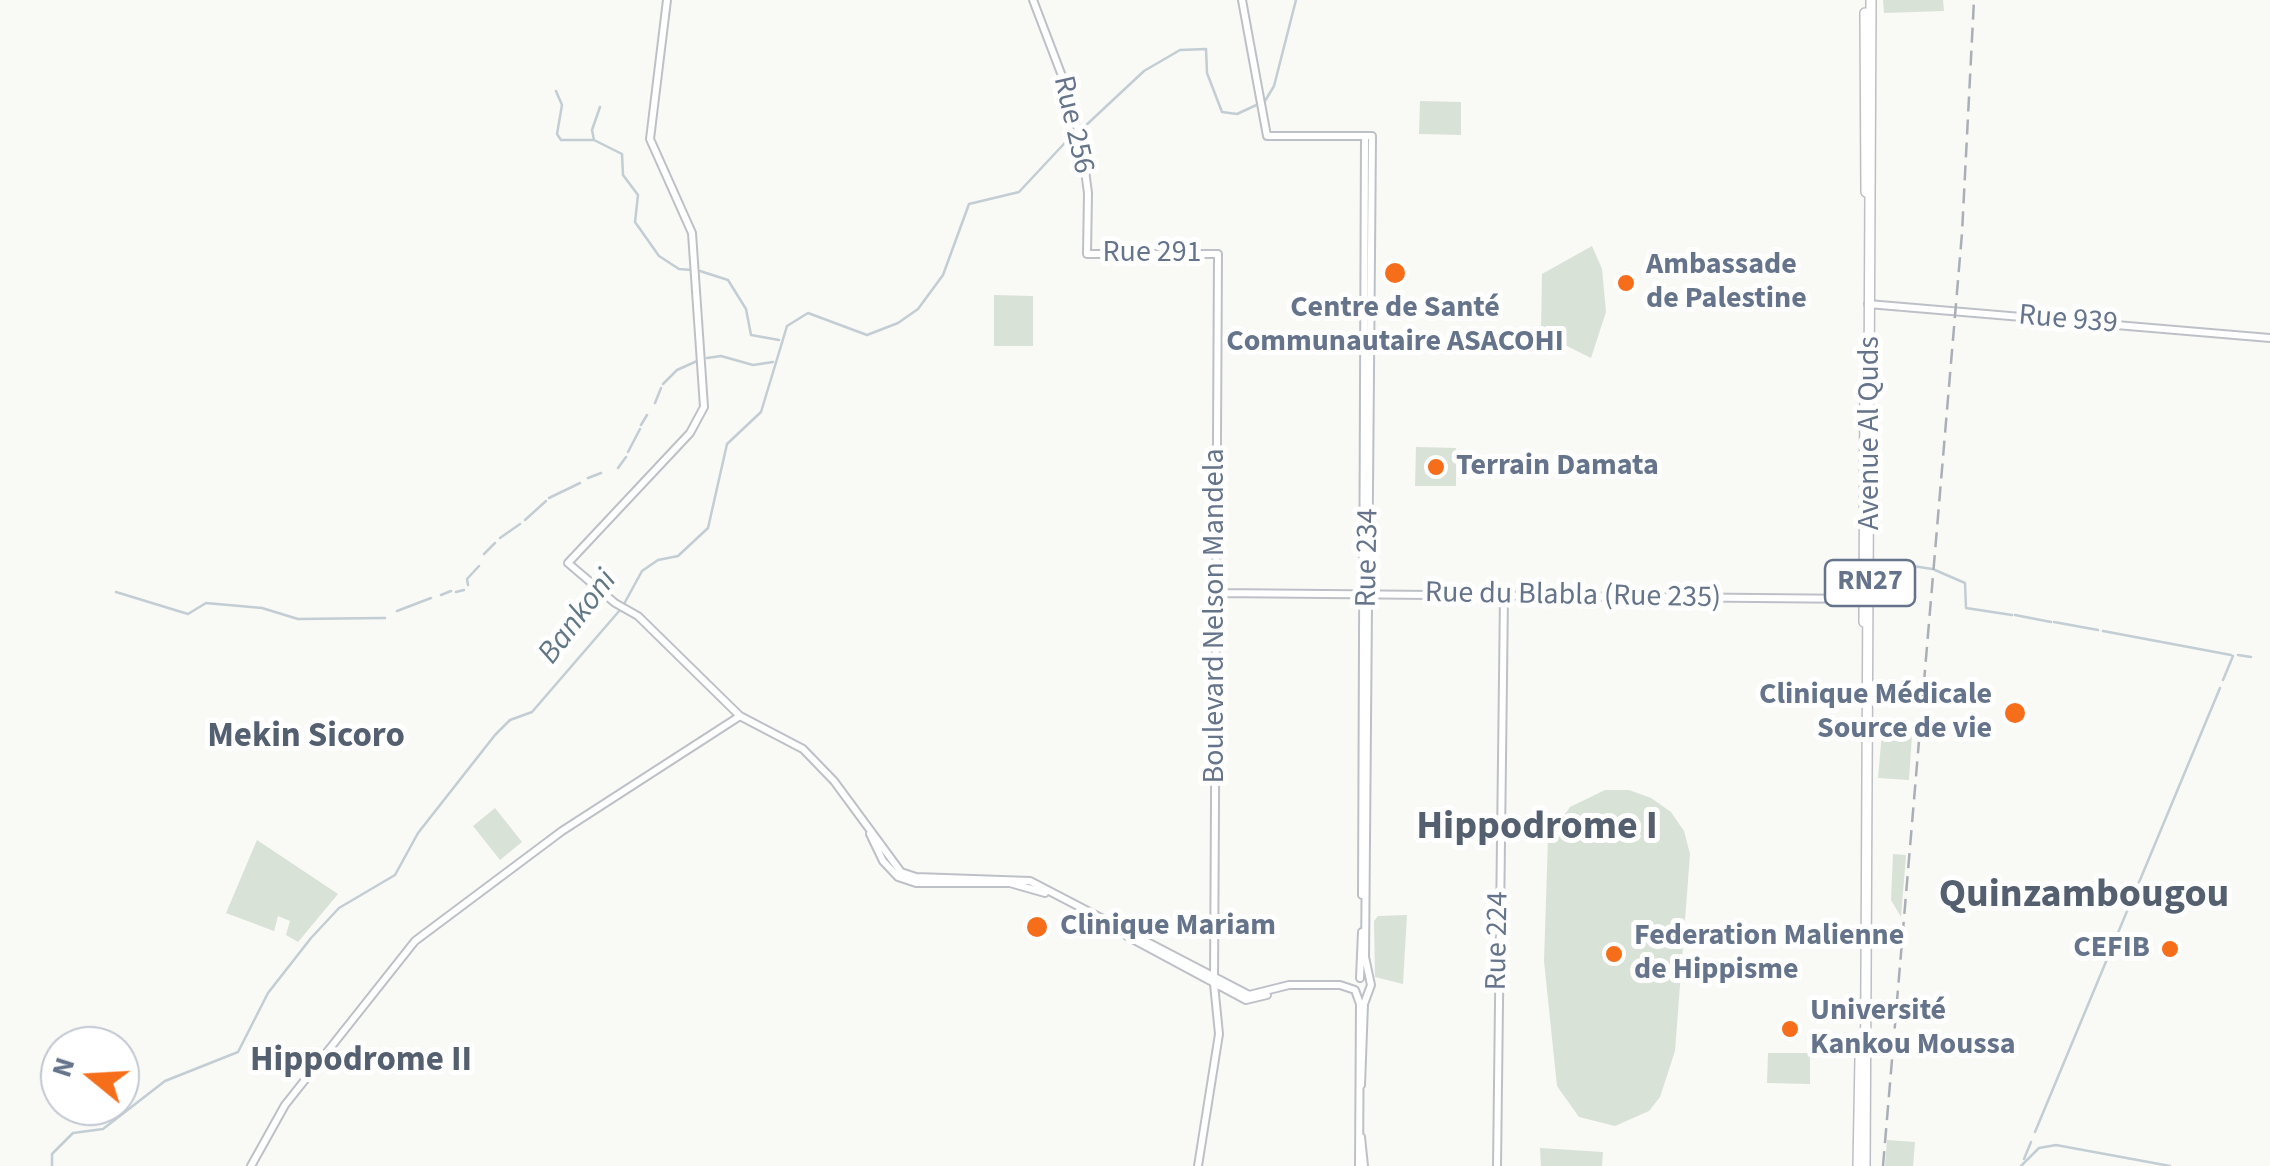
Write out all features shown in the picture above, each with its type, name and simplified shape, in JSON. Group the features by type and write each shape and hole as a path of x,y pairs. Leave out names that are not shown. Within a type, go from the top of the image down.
{"main road":[{"name":"Avenue Al Quds","path":"1866,1166 1868,0"},
{"name":"Avenue Al Quds","path":"1858,1166 1867,600"}],"street":[{"path":"668,0 650,139 692,234 694,300 705,399 690,433 568,563 627,610 740,716 803,748 834,780 901,872 919,877 1030,881 1254,1001 1289,985 1340,985 1361,979 1371,985 1360,992"},
{"name":"Rue 256","path":"1032,0 1080,137 1088,194 1087,254"},
{"name":"Rue 234","path":"1242,0 1267,136 1369,136 1361,979"},
{"name":"Rue 291","path":"1087,254 1218,254"},
{"name":"Boulevard Nelson Mandela","path":"1198,1166 1219,1034 1214,980 1218,254"},
{"name":"Rue 939","path":"1869,304 2270,338"},
{"name":"Rue du Blabla (Rue 235)","path":"1216,593 1867,600"},
{"name":"Rue 224","path":"1497,1166 1504,596"},
{"path":"250,1166 285,1105 415,941 562,831 740,716"},
{"path":"1361,979 1361,1166"},
{"path":"1340,985 1360,992"}],"shaded area":[{"path":"1883,0 1943,0 1944,11 1884,13"},
{"path":"1420,101 1461,102 1461,135 1419,134"},
{"path":"1592,246 1602,269 1606,312 1591,358 1541,333 1542,274"},
{"path":"994,295 1033,296 1033,346 994,346"},
{"name":"Terrain Damata","path":"1416,447 1456,448 1456,486 1415,486"},
{"path":"1882,732 1912,734 1909,780 1878,778"},
{"name":"Federation Malienne de Hippisme","path":"1605,790 1629,790 1651,798 1671,812 1684,831 1690,854 1675,1051 1660,1097 1649,1111 1615,1126 1579,1117 1557,1086 1544,961 1548,839 1570,807"},
{"path":"495,808 522,842 500,860 473,826"},
{"path":"257,840 338,894 298,942 286,935 290,921 278,916 274,931 226,913"},
{"path":"1893,854 1906,855 1901,917 1891,900"},
{"path":"1407,915 1403,984 1375,977 1374,921 1378,916"},
{"path":"1768,1053 1810,1053 1810,1084 1767,1083"},
{"path":"1887,1140 1915,1142 1913,1166 1885,1166"},
{"path":"1540,1148 1603,1152 1602,1166 1541,1166"}],"waterway":[{"name":"Bankoni","path":"1082,129 1144,71 1180,50 1206,49 1207,73 1222,112 1237,114 1265,101 1274,86 1296,0"},
{"path":"556,91 562,105 557,134 561,140 594,140"},
{"path":"600,107 592,130 594,140 622,154 623,175 638,195 635,222 659,256 679,269 692,270"},
{"name":"Bankoni","path":"624,604 642,571 658,560 678,556 708,528 727,444 761,412 787,326 808,313 867,335 898,323 918,309 943,275 969,204 1019,192 1075,132"},
{"path":"700,271 728,280 746,309 751,335 779,340"},
{"path":"707,358 721,356 753,365 773,362"},
{"path":"663,384 677,370 697,361"},
{"path":"655,403 661,388"},
{"path":"641,425 647,415"},
{"path":"628,452 640,429"},
{"path":"618,468 626,457"},
{"path":"588,478 601,473"},
{"path":"549,498 580,483"},
{"path":"525,520 546,501"},
{"path":"500,538 520,524"},
{"path":"484,554 495,543"},
{"path":"468,585 467,579 479,566"},
{"path":"1913,566 1932,569"},
{"path":"1935,570 1965,583 1966,608 2012,615"},
{"path":"456,592 464,590"},
{"path":"441,595 451,591"},
{"path":"116,592 188,614 206,603 262,608 298,619 385,618"},
{"path":"397,611 431,598"},
{"name":"Bankoni","path":"52,1166 52,1154 73,1133 103,1129 165,1081 238,1052 268,993 311,938 339,908 395,875 418,833 495,735 510,720 532,712 620,610"},
{"path":"2015,615 2051,622"},
{"path":"2054,622 2098,630"},
{"path":"2103,631 2231,655"},
{"path":"2238,655 2251,657"},
{"path":"2223,680 2233,656"},
{"path":"2035,1132 2220,688"},
{"path":"2024,1159 2031,1142"},
{"path":"2021,1166 2039,1148 2056,1145 2170,1166"}],"railway":[{"path":"1883,1166 1962,233 1974,0"}],"place":[{"name":"Centre de Santé Communautaire ASACOHI","path":"1395,273"},
{"name":"Ambassade de Palestine","path":"1626,283"},
{"name":"Terrain Damata","path":"1436,467"},
{"name":"Clinique Médicale Source de vie","path":"2015,713"},
{"name":"Clinique Mariam","path":"1037,927"},
{"name":"CEFIB","path":"2170,949"},
{"name":"Federation Malienne de Hippisme","path":"1614,954"},
{"name":"Université Kankou Moussa","path":"1790,1029"}],"district":[{"name":"Mekin Sicoro","path":"306,738"},
{"name":"Hippodrome I","path":"1537,829"},
{"name":"Quinzambougou","path":"2084,897"},
{"name":"Hippodrome II","path":"361,1062"}]}
